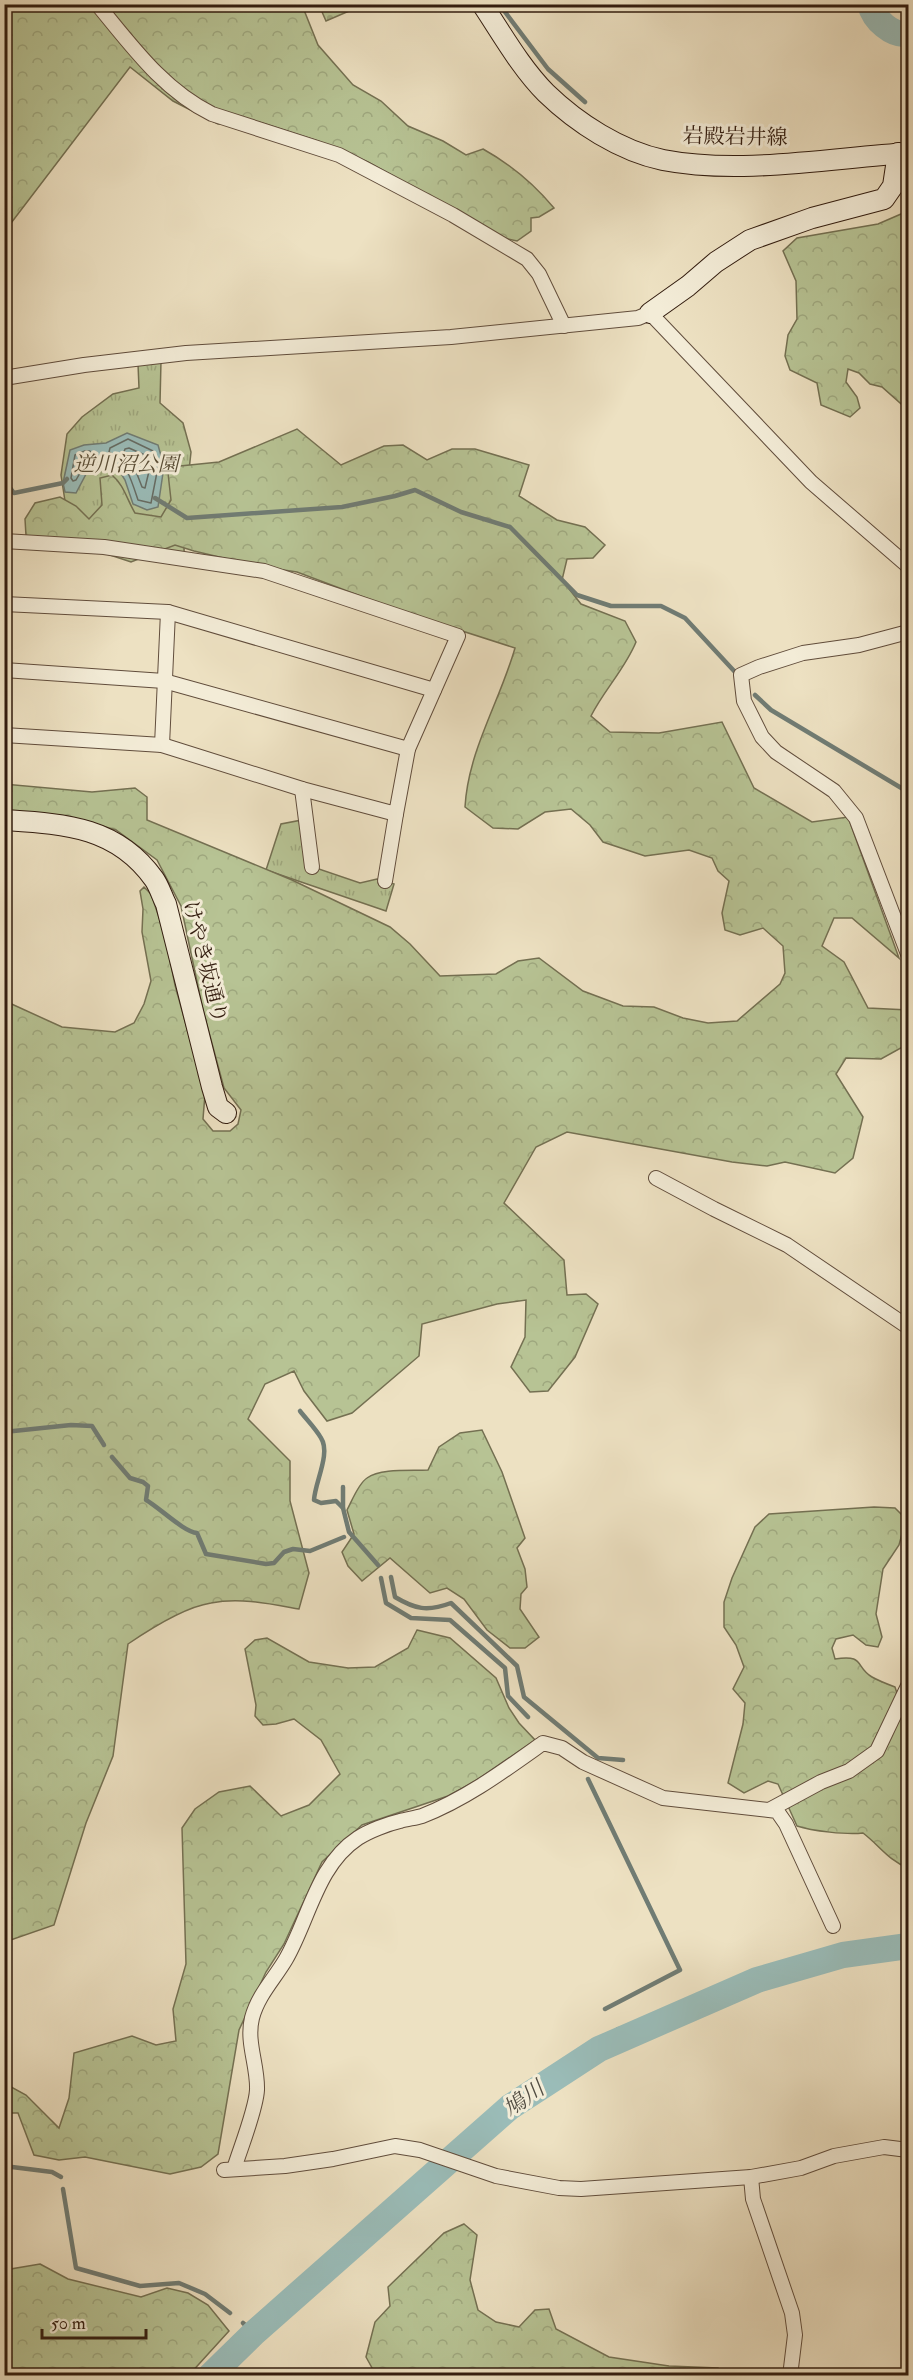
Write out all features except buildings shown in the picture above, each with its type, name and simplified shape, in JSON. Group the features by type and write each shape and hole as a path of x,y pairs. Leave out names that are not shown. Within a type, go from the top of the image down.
{"street":[{"path":"96,4 145,62 171,88 198,107 212,114 339,155 453,215 527,259 539,274 564,326"},
{"name":"岩殿岩井線","path":"482,4 522,63 545,92 583,125 628,148 662,159 700,164 765,165 903,153"},
{"path":"4,378 84,365 186,353 452,337 638,318 650,313 688,286 716,262 750,240 812,218 884,199 893,186 903,153"},
{"path":"650,313 811,482 909,566"},
{"path":"4,541 104,547 264,571 458,636 408,749 385,881"},
{"path":"4,604 168,612 434,690"},
{"path":"162,745 168,612"},
{"path":"909,632 859,645 802,653 741,675 744,701 762,737 776,752 834,791 856,818 909,954"},
{"path":"4,670 164,681 408,749"},
{"path":"4,735 162,745 302,789 396,814"},
{"path":"302,789 312,867"},
{"name":"けやき坂通り","path":"4,820 82,828 107,837 142,866 154,880 166,904 212,1088 218,1107 226,1113"},
{"path":"657,1178 787,1245 909,1327"},
{"path":"771,1809 820,1782 849,1771 877,1751 909,1686"},
{"path":"833,1926 786,1824 777,1811 726,1807 663,1798 583,1762 562,1748 543,1743 495,1777 444,1806 420,1816 398,1821 358,1838 342,1853 318,1888 286,1959 265,1989 252,2018 251,2043 256,2069 257,2092 229,2169 285,2166 395,2146 420,2150 496,2175 559,2188 581,2189 751,2177 801,2168 834,2156 884,2147 909,2150"},
{"path":"751,2177 753,2199 792,2313 795,2335 790,2376"}],"green space":[{"path":"5,4 302,5 318,45 353,85 381,101 408,126 443,141 466,155 483,149 503,161 521,175 554,208 539,217 531,218 531,231 517,241 503,238 368,162 318,141 259,122 218,124 173,101 130,67 5,231"},
{"path":"319,5 363,5 326,21"},
{"path":"908,211 908,410 882,387 870,384 859,373 848,369 846,382 857,397 860,408 850,417 821,405 817,383 790,370 785,356 788,335 797,319 796,281 783,251 797,238 878,224"},
{"name":"逆川沼公園","path":"161,361 160,403 183,423 191,452 186,498 184,553 102,541 65,501 61,475 67,434 82,417 113,394 139,388 138,364"},
{"path":"297,429 341,465 384,446 403,445 427,460 452,449 475,449 529,465 519,496 557,520 585,527 605,545 593,558 567,559 562,580 581,604 625,621 636,642 591,716 610,732 659,733 722,722 754,788 812,822 848,817 899,958 852,918 834,918 822,946 844,962 868,1008 908,1010 908,1044 881,1059 846,1058 836,1074 863,1117 853,1158 835,1173 785,1162 767,1166 732,1162 567,1132 536,1147 504,1203 564,1260 567,1295 586,1294 598,1304 575,1357 548,1391 530,1392 511,1367 525,1337 526,1300 497,1304 422,1324 419,1356 352,1413 327,1421 304,1391 294,1371 265,1384 248,1419 290,1461 290,1501 309,1573 299,1609 244,1601 222,1601 201,1605 157,1625 128,1644 113,1756 86,1823 54,1925 5,1942 5,1001 62,1027 115,1032 134,1023 144,1004 151,981 142,932 143,909 140,891 144,887 151,894 165,935 175,985 205,1094 203,1119 213,1131 230,1131 238,1124 241,1110 224,1088 203,1010 181,906 157,860 116,830 67,816 5,811 4,784 92,792 135,788 147,797 147,820 292,880 390,927 410,944 440,976 496,974 518,961 539,958 583,991 623,1006 654,1007 683,1018 708,1023 737,1021 780,984 785,973 783,946 763,928 740,935 725,930 722,913 729,881 718,871 712,858 689,850 645,856 603,842 590,825 571,809 545,812 518,829 493,828 465,807 467,786 478,746 515,648 403,612 297,572 257,566 175,545 131,562 104,553 26,536 25,519 35,503 60,497 76,506 89,519 102,505 100,478 112,475 122,488 135,513 161,517 171,500 168,473 180,466 219,462"},
{"path":"302,820 307,865 360,883 377,879 394,884 386,911 266,870 281,824"},
{"path":"482,1430 502,1472 525,1538 517,1548 525,1569 527,1587 521,1594 520,1609 539,1637 525,1648 510,1648 487,1630 464,1599 447,1588 430,1593 390,1558 362,1581 348,1566 342,1552 354,1534 347,1510 358,1488 367,1478 388,1471 428,1470 439,1447 460,1433"},
{"path":"874,1507 895,1508 906,1519 899,1545 883,1569 876,1614 882,1637 878,1647 866,1645 853,1635 836,1639 832,1648 835,1659 851,1658 872,1677 895,1687 904,1715 908,1716 908,1868 889,1857 863,1833 830,1832 797,1826 778,1784 768,1781 744,1793 728,1783 743,1724 745,1703 733,1689 744,1667 736,1645 724,1627 724,1602 755,1527 769,1514"},
{"path":"417,1630 450,1638 496,1678 509,1708 535,1740 474,1782 448,1796 362,1825 322,1862 284,1944 266,1972 239,2030 218,2154 201,2167 170,2174 85,2157 59,2160 34,2155 18,2113 5,2113 4,2083 26,2095 59,2128 69,2098 74,2053 132,2036 156,2045 176,2041 173,2009 186,1964 182,1828 195,1809 219,1792 250,1786 281,1816 309,1805 340,1774 321,1740 294,1719 263,1725 255,1716 256,1705 245,1649 255,1640 267,1638 309,1662 348,1668 375,1667 408,1648"},
{"path":"464,2224 477,2235 470,2280 478,2310 496,2322 519,2327 535,2310 549,2309 556,2329 609,2357 669,2366 718,2368 720,2375 522,2376 520,2373 498,2376 376,2375 366,2357 375,2322 390,2306 388,2287 444,2233"},
{"path":"40,2264 68,2279 141,2297 167,2288 188,2293 208,2305 229,2331 189,2375 5,2375 5,2270"}],"water":[{"path":"127,433 158,445 164,466 158,507 147,510 133,504 125,480 112,459 93,461 76,493 65,492 63,483 70,450 84,445 106,443"}],"waterway":[{"path":"499,4 548,69 585,102"},
{"name":"鳩川","path":"870,4 875,16 884,26 890,30 908,34"},
{"path":"4,480 14,493 63,483 67,479"},
{"path":"155,498 187,518 342,507 415,490 461,512 510,527 577,595 611,606 661,606 685,618 735,672"},
{"path":"755,695 771,710 908,792"},
{"path":"300,1411 317,1431 324,1444 314,1500 321,1503 336,1501 343,1508"},
{"path":"4,1432 71,1425 92,1426 104,1445"},
{"path":"112,1457 130,1478 148,1486 146,1500 179,1524 197,1533 206,1554 266,1564 274,1563 284,1552 293,1549 310,1551 344,1537"},
{"path":"343,1487 343,1508 349,1532 378,1565"},
{"path":"391,1577 395,1597 415,1607 435,1608 451,1603 517,1666 524,1697 598,1758 623,1760"},
{"path":"381,1578 386,1603 411,1618 450,1620 505,1668 508,1696 528,1717"},
{"path":"588,1779 680,1970 605,2009"},
{"name":"鳩川","path":"210,2376 254,2333 510,2107 599,2049 757,1980 843,1955 908,1946"},
{"path":"618,2029 624,2038"},
{"path":"4,2166 52,2172 61,2177"},
{"path":"63,2189 76,2268 140,2286 179,2283 205,2294 230,2313"},
{"path":"243,2323 254,2333"}]}
